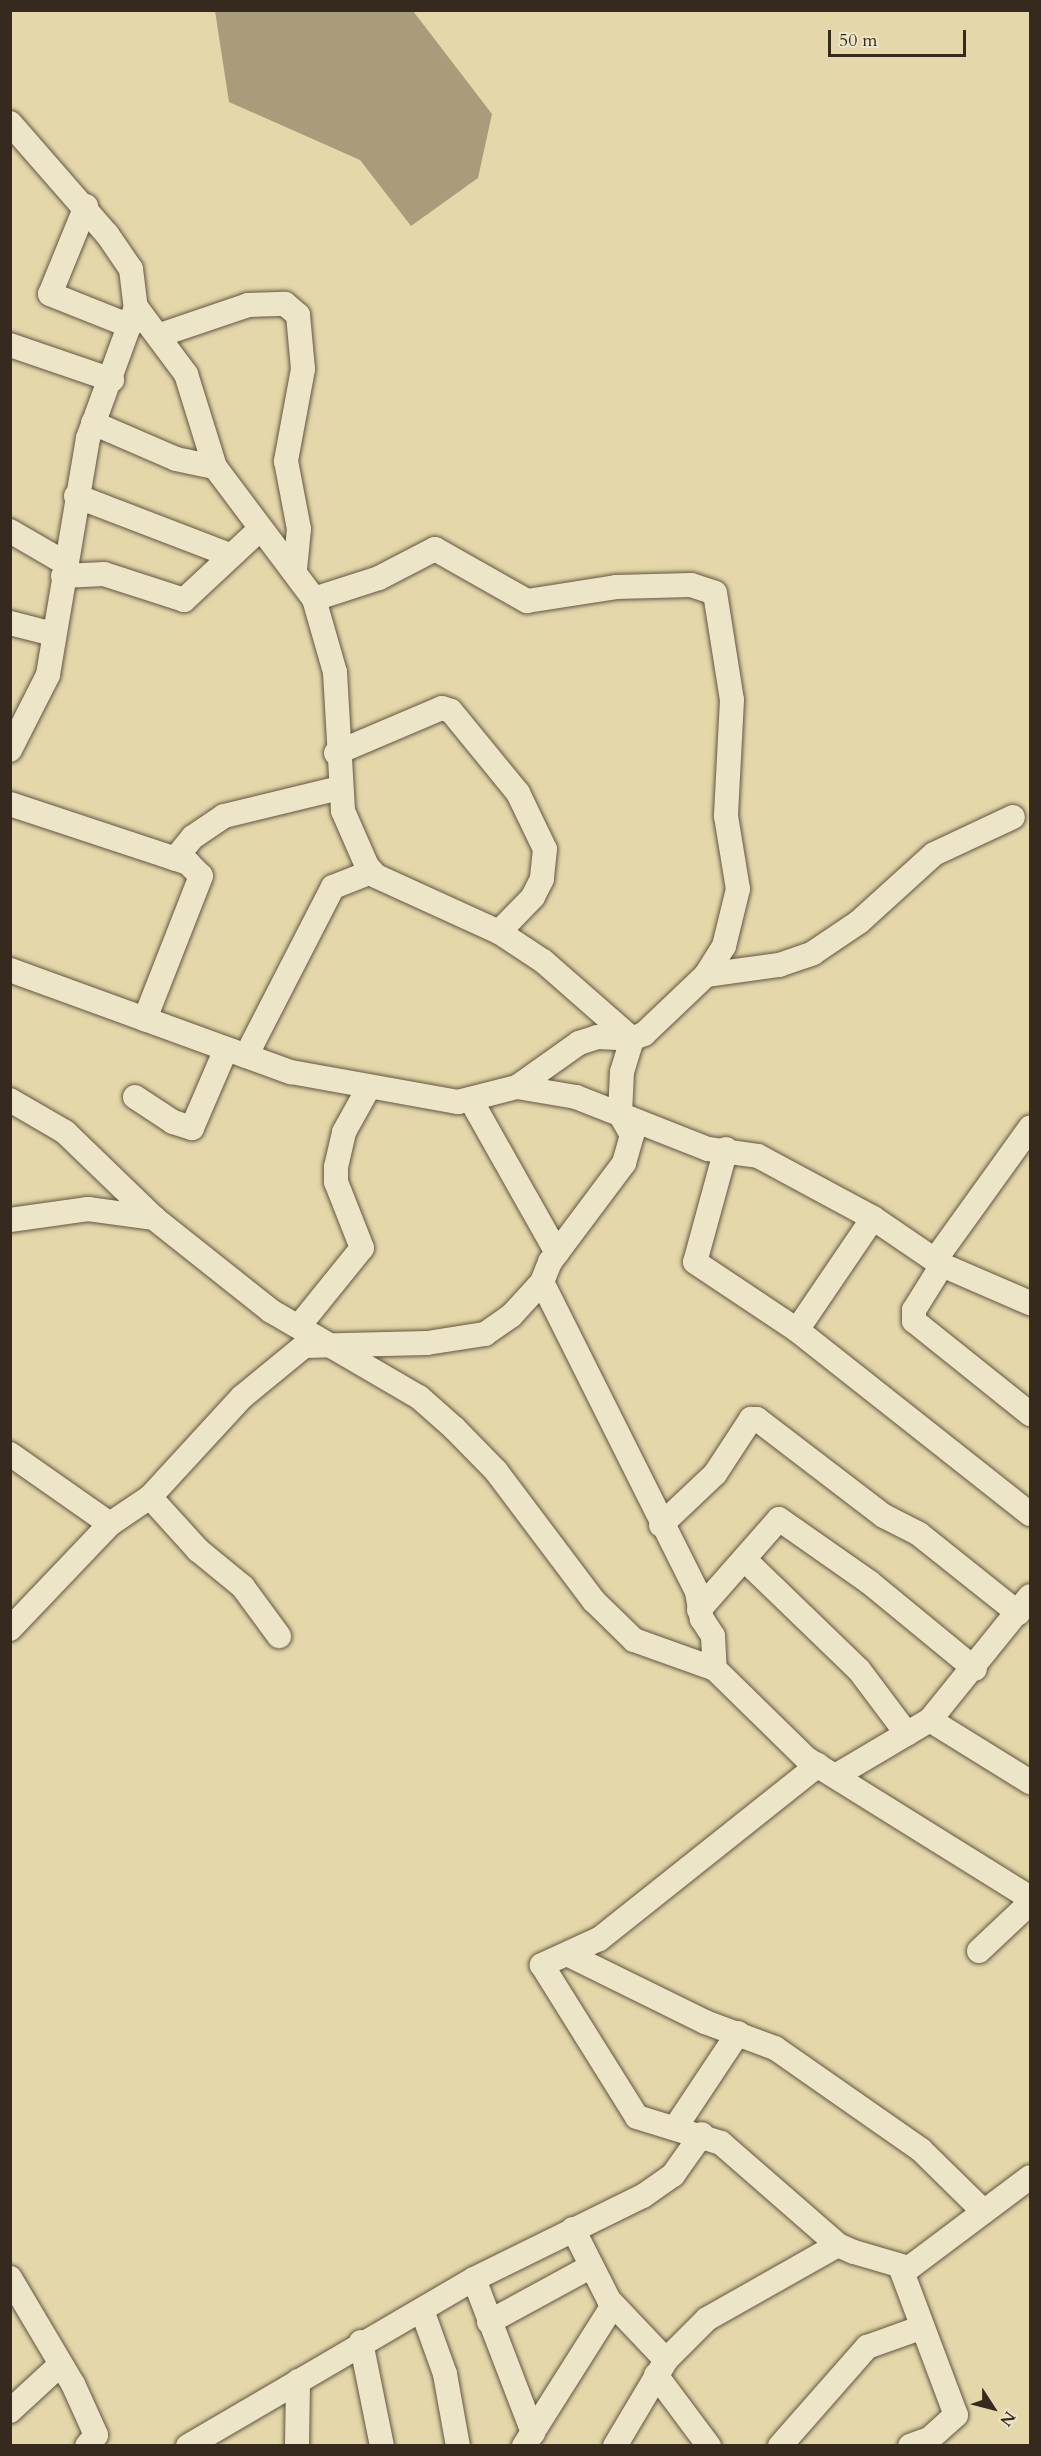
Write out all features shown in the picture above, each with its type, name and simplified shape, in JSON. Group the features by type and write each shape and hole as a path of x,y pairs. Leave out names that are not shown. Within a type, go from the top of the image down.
{"street":[{"path":"10,123 86,206 131,269 133,317 112,380 93,423 76,496 43,688 10,750"},
{"path":"86,206 50,294 133,317 160,335 194,390 215,467 259,530 295,569 314,599 335,672 336,753 340,788 349,830 371,872 499,932 543,961 632,1039"},
{"path":"160,335 248,305 285,304 298,315 303,369 286,461 298,530 295,569"},
{"path":"10,345 112,380"},
{"path":"93,423 176,459 215,467"},
{"path":"76,496 230,555"},
{"path":"10,531 64,570 104,574 177,601 259,530"},
{"path":"10,970 291,1072 369,1087 472,1102 517,1087 579,1044 597,1037 632,1039 651,1028 706,975 724,946 738,889 726,816 732,700 715,593 691,585 616,586 527,601 435,549 380,578 314,599"},
{"path":"10,623 53,634"},
{"path":"336,753 442,708 451,711 518,793 545,849 542,879 533,897 499,932"},
{"path":"175,859 193,837 224,816 340,788"},
{"path":"10,804 175,859 195,868 202,881 145,1019"},
{"path":"706,975 779,964 813,953 859,922 934,855 1013,817"},
{"path":"135,1097 173,1122 192,1128 333,887 371,872"},
{"path":"10,1629 110,1524 150,1497 242,1397 308,1344 427,1343 485,1334 542,1282 557,1253 624,1164 632,1135 620,1114 622,1072 632,1039"},
{"path":"299,1326 362,1248 336,1182 336,1167 344,1132 369,1087"},
{"path":"517,1087 576,1096 708,1149 726,1149 777,1164 873,1218 938,1263 1030,1303"},
{"path":"10,1100 64,1132 154,1218 271,1311 334,1345 354,1362 419,1397 474,1446 562,1563 634,1640 715,1669 799,1753 1030,1898"},
{"path":"472,1102 557,1253"},
{"path":"1030,1128 938,1263 914,1310 914,1321 1030,1414"},
{"path":"726,1149 692,1258 796,1330 1030,1514"},
{"path":"10,1220 88,1209 154,1218"},
{"path":"796,1330 873,1218"},
{"path":"542,1282 661,1525 697,1592 699,1610 713,1636 715,1669"},
{"path":"661,1525 715,1474 751,1419 757,1419 881,1513 916,1532 1024,1605 975,1669 930,1720 907,1734 827,1770 613,1929 569,1955 542,1965 564,2005 637,2118 702,2134 741,2158 838,2245 901,2269 928,2256 1030,2177"},
{"path":"10,1454 110,1524"},
{"path":"150,1497 198,1551 243,1587 279,1636"},
{"path":"699,1610 782,1520 870,1582 975,1669"},
{"path":"745,1560 859,1670 907,1734"},
{"path":"930,1720 1030,1782"},
{"path":"979,1951 1030,1903"},
{"path":"569,1955 775,2048 843,2091 921,2150 984,2211"},
{"path":"675,2128 738,2033"},
{"path":"188,2445 474,2279 668,2180 702,2134"},
{"path":"573,2229 590,2267 613,2305 661,2367 709,2445"},
{"path":"615,2445 661,2367 729,2304 838,2245"},
{"path":"489,2322 590,2267"},
{"path":"901,2269 956,2417 929,2439 910,2445"},
{"path":"10,2278 19,2314 61,2364 96,2435 90,2444"},
{"path":"474,2279 528,2439"},
{"path":"528,2439 613,2305"},
{"path":"422,2310 445,2374 458,2445"},
{"path":"780,2445 867,2347 923,2327"},
{"path":"362,2342 382,2445"},
{"path":"10,2411 61,2364"},
{"path":"297,2445 298,2381"}],"shaded area":[{"path":"215,11 413,11 492,114 478,178 411,226 360,160 229,102"}]}
